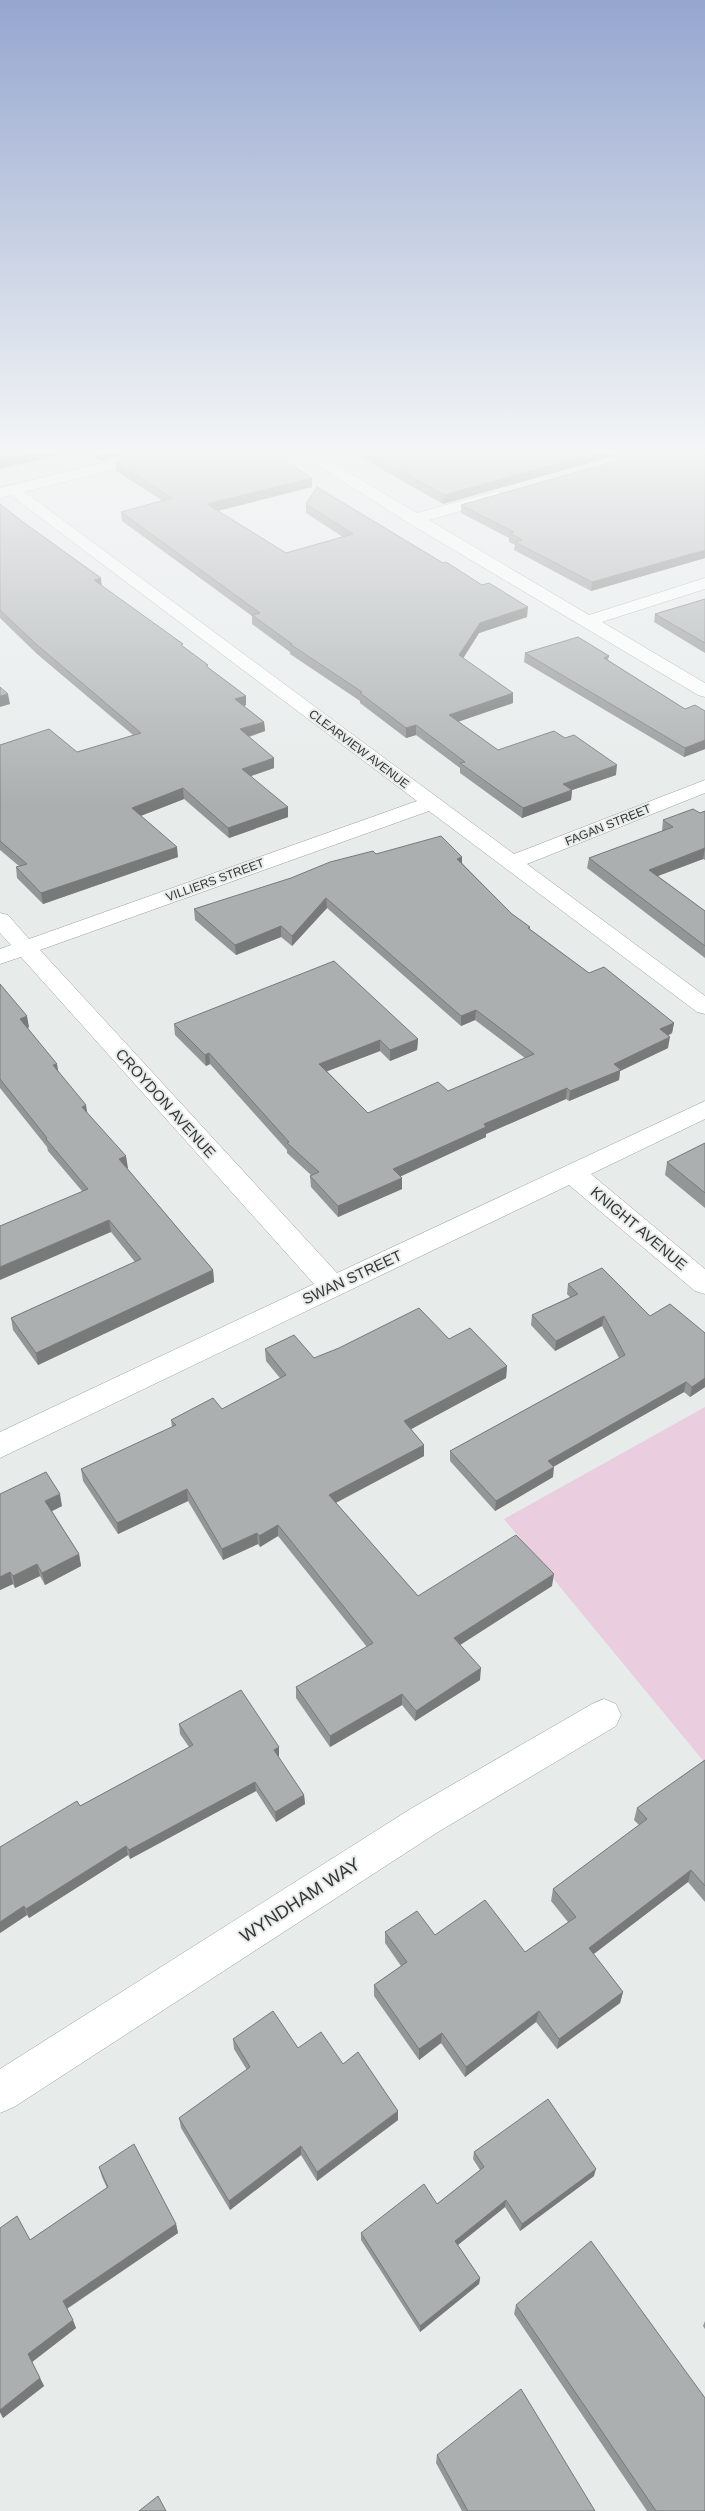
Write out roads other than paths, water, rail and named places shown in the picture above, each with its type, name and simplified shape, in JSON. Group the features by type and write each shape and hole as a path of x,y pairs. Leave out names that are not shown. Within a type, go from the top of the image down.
{"street":[{"name":"CLEARVIEW AVENUE","path":"114,571 705,1007"},
{"path":"503,571 705,691"},
{"path":"588,621 705,583"},
{"name":"FAGAN STREET","path":"512,863 705,786"},
{"name":"VILLIERS STREET","path":"0,957 431,804"},
{"name":"CROYDON AVENUE","path":"0,920 332,1286"},
{"name":"SWAN STREET","path":"0,1446 705,1109"},
{"name":"KNIGHT AVENUE","path":"572,1173 705,1284"},
{"name":"WYNDHAM WAY","path":"0,2093 425,1820 604,1715"}]}
